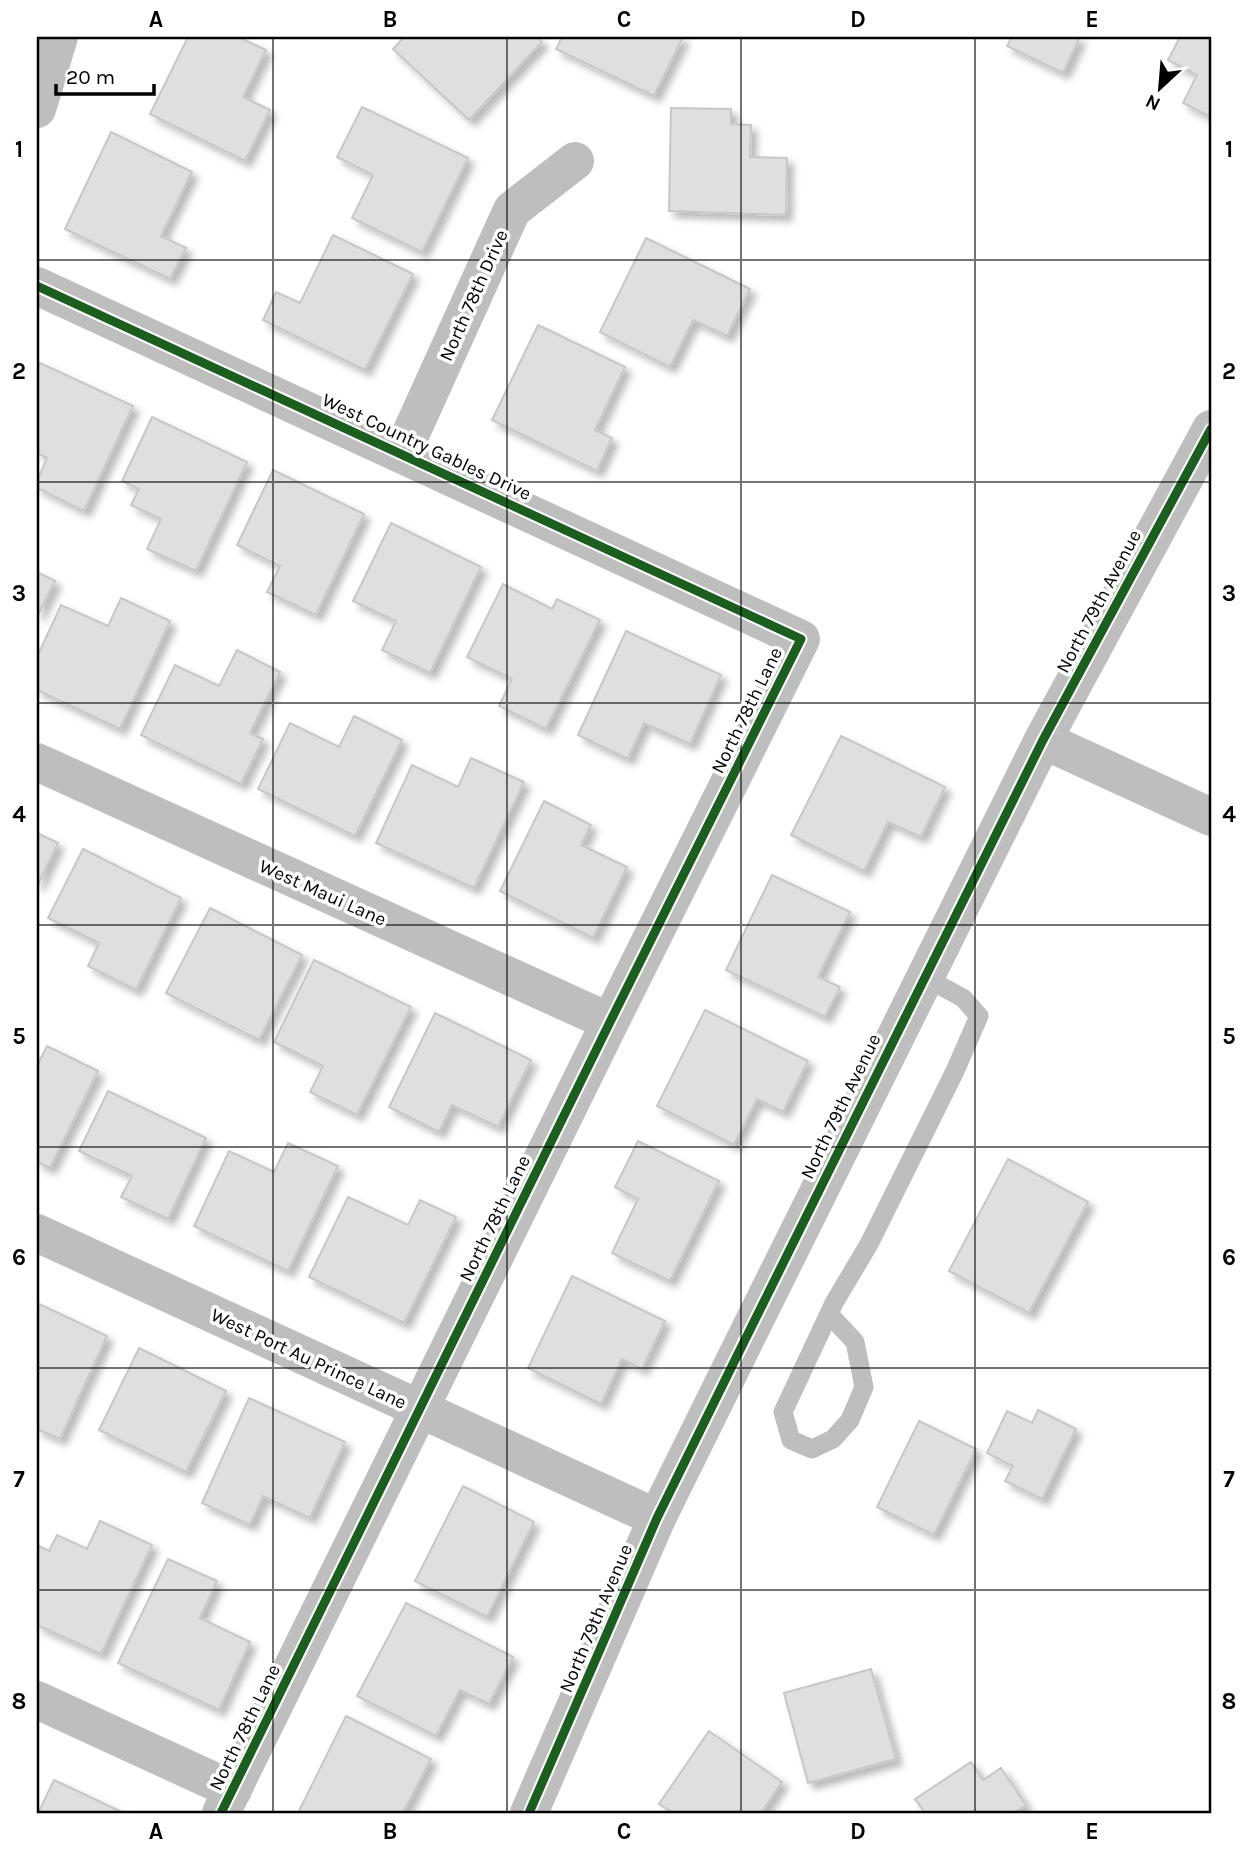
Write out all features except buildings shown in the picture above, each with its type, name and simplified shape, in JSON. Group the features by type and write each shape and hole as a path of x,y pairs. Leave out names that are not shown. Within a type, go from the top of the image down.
{"street":[{"path":"37,109 59,37"},
{"name":"North 78th Drive","path":"402,453 512,210 575,161"},
{"name":"West Country Gables Drive","path":"37,286 801,639"},
{"name":"North 79th Avenue","path":"529,1813 657,1518 924,976 1043,740 1211,429"},
{"name":"North 78th Lane","path":"227,1801 801,639"},
{"path":"1043,740 1211,817"},
{"name":"West Maui Lane","path":"37,762 610,1022"},
{"name":"West Port Au Prince Lane","path":"37,1233 657,1518"},
{"path":"37,1700 227,1801"}],"lane":[{"path":"829,1314 855,1342 864,1387 850,1420 833,1439 812,1449 791,1440 783,1412 834,1303 869,1244 955,1071 979,1016 963,998 924,976"}],"cycle path":[{"path":"37,286 801,639 221,1813"},
{"path":"529,1813 657,1518 1043,740 1211,429"}]}
